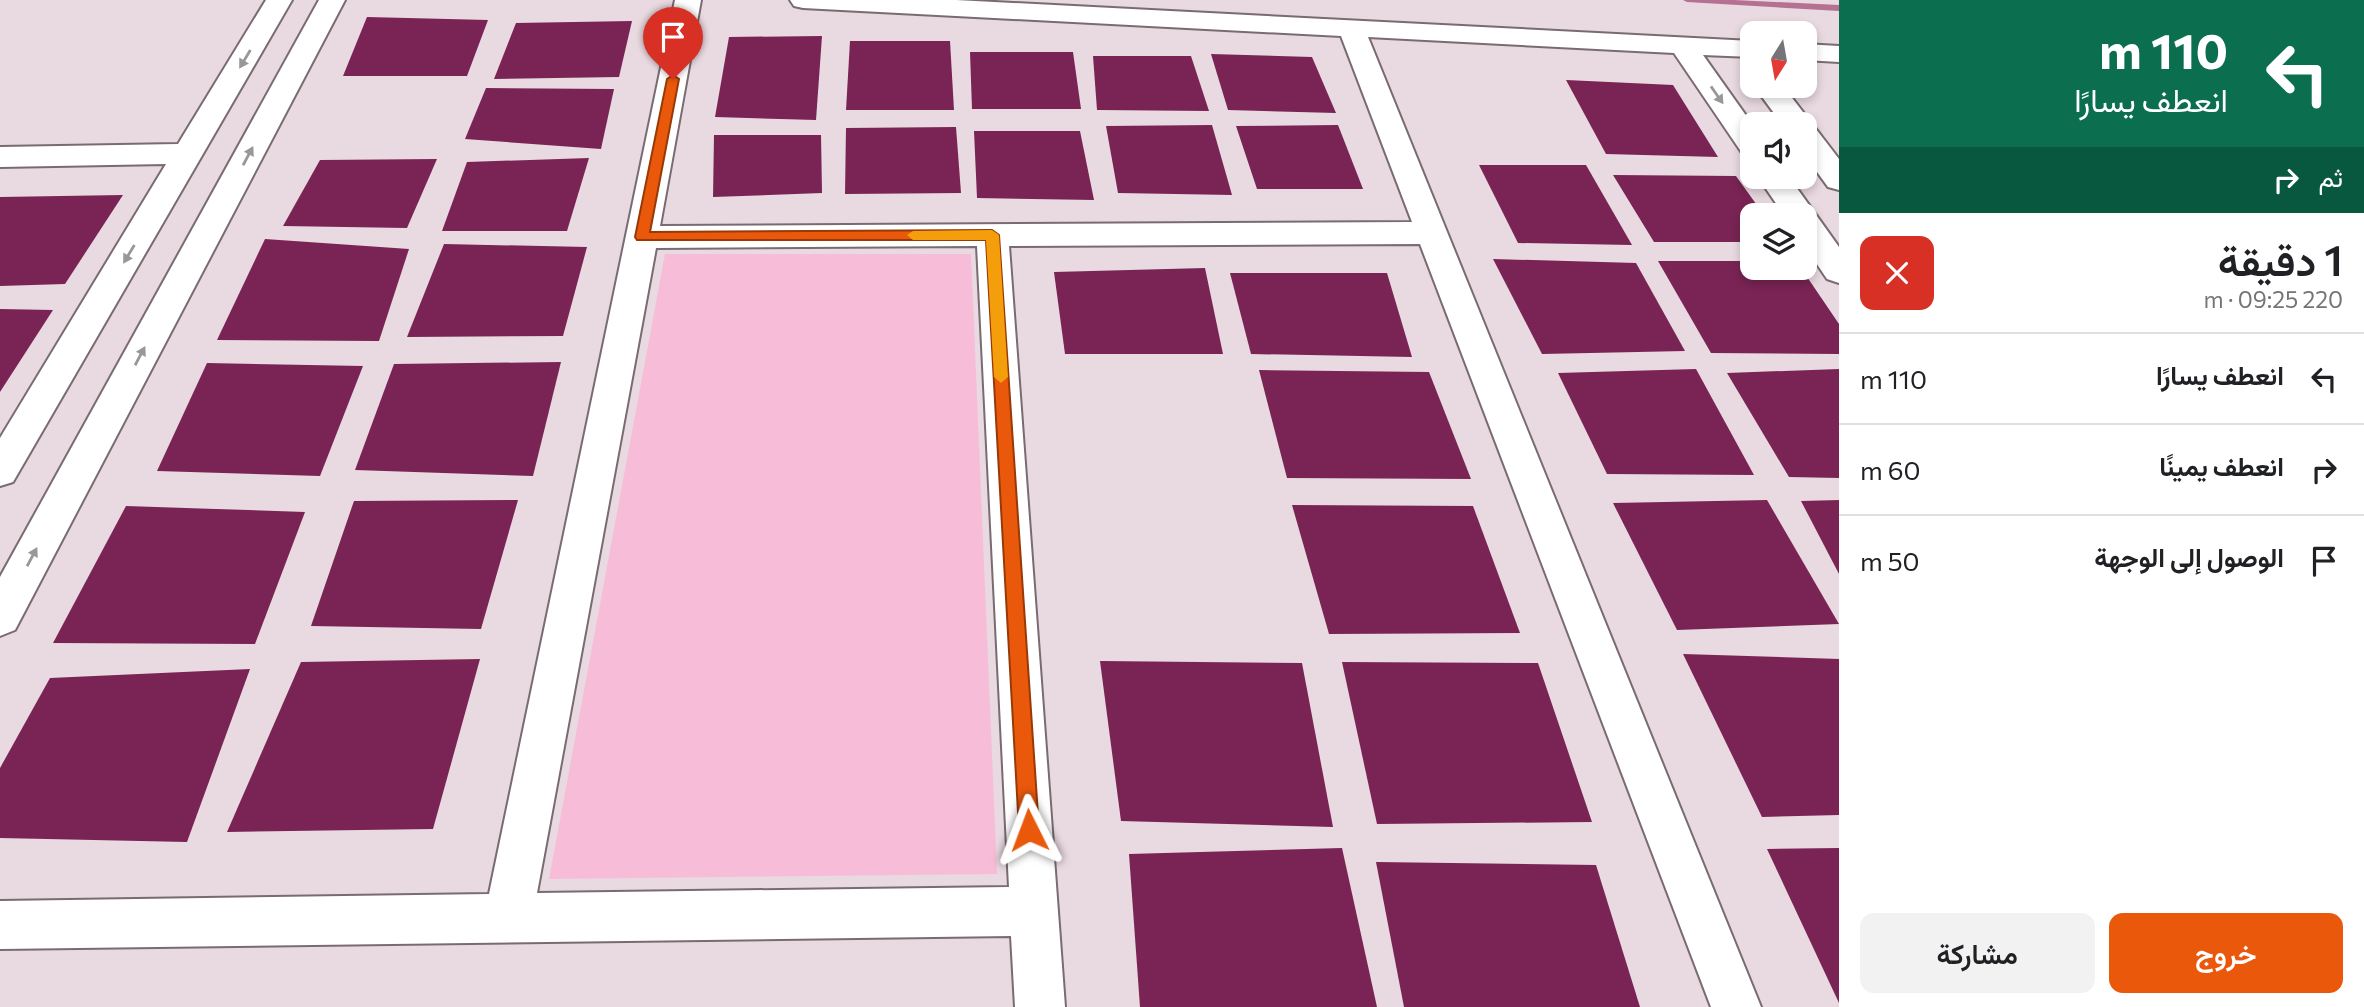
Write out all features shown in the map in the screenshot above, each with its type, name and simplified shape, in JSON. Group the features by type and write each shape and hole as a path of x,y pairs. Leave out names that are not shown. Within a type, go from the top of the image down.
{"street":[{"path":"4,460 279,0"},
{"path":"0,617 332,0"},
{"path":"509,920 688,0"},
{"path":"803,0 1682,45 1740,53"},
{"path":"1351,28 1736,1007"},
{"path":"1682,45 1740,129"},
{"path":"1817,53 1839,54"},
{"path":"1777,98 1788,112"},
{"path":"1817,150 1839,180"},
{"path":"0,157 188,154"},
{"path":"642,237 1432,233"},
{"path":"992,235 1040,1007"},
{"path":"1817,240 1839,271"},
{"path":"0,925 1034,911"}],"shaded area":[{"path":"665,254 971,254 997,874 549,879"}],"building":[{"path":"367,17 488,20 467,76 343,76"},
{"path":"632,21 619,77 494,79 516,23"},
{"path":"822,36 816,120 715,117 729,37"},
{"path":"850,41 950,41 954,110 846,110"},
{"path":"970,52 1073,52 1081,109 972,109"},
{"path":"1211,54 1312,57 1336,113 1228,110"},
{"path":"1093,56 1191,56 1209,111 1097,110"},
{"path":"1566,80 1673,85 1718,157 1606,154"},
{"path":"486,88 614,89 601,149 465,139"},
{"path":"1212,125 1232,195 1118,193 1106,126"},
{"path":"1338,125 1363,189 1257,189 1236,126"},
{"path":"956,127 961,193 845,194 846,128"},
{"path":"974,131 1080,131 1094,200 977,198"},
{"path":"714,135 821,135 822,193 713,197"},
{"path":"589,158 567,231 442,231 467,162"},
{"path":"437,159 407,228 283,226 320,160"},
{"path":"1479,165 1586,165 1632,245 1518,243"},
{"path":"1613,175 1736,176 1740,182 1740,189 1745,189 1755,203 1740,203 1740,242 1654,242"},
{"path":"123,195 65,284 0,286 0,197"},
{"path":"265,239 409,249 379,341 217,340"},
{"path":"444,244 587,247 563,336 407,337"},
{"path":"1493,259 1636,263 1685,351 1542,354"},
{"path":"1658,261 1740,261 1740,280 1809,280 1839,324 1839,354 1711,353"},
{"path":"1205,268 1223,354 1065,354 1054,272"},
{"path":"1230,273 1387,273 1412,357 1251,354"},
{"path":"0,309 53,310 0,392"},
{"path":"561,362 533,476 355,470 394,364"},
{"path":"207,363 363,366 320,476 157,471"},
{"path":"1696,369 1754,475 1607,474 1558,373"},
{"path":"1839,369 1839,478 1789,477 1727,373"},
{"path":"1259,370 1429,372 1471,479 1287,478"},
{"path":"518,500 481,629 311,626 354,501"},
{"path":"1767,500 1839,624 1677,630 1613,503"},
{"path":"1839,500 1839,574 1801,501"},
{"path":"1292,505 1473,506 1520,633 1329,634"},
{"path":"126,506 305,512 255,644 53,643"},
{"path":"1683,654 1839,659 1839,815 1762,817"},
{"path":"480,659 433,829 227,832 301,662"},
{"path":"1100,661 1302,663 1333,827 1121,821"},
{"path":"1342,662 1538,663 1592,822 1377,824"},
{"path":"250,669 187,842 0,838 0,768 50,678"},
{"path":"1342,848 1377,1007 1140,1007 1129,854"},
{"path":"1839,848 1839,1003 1767,849"},
{"path":"1376,862 1596,865 1640,1007 1404,1007"}],"waterway":[{"path":"1687,0 1839,8"}],"slow traffic":[{"path":"913,235 992,235 1001,377"}],"route":[{"path":"673,79 642,237 992,235 1029,830"}]}
